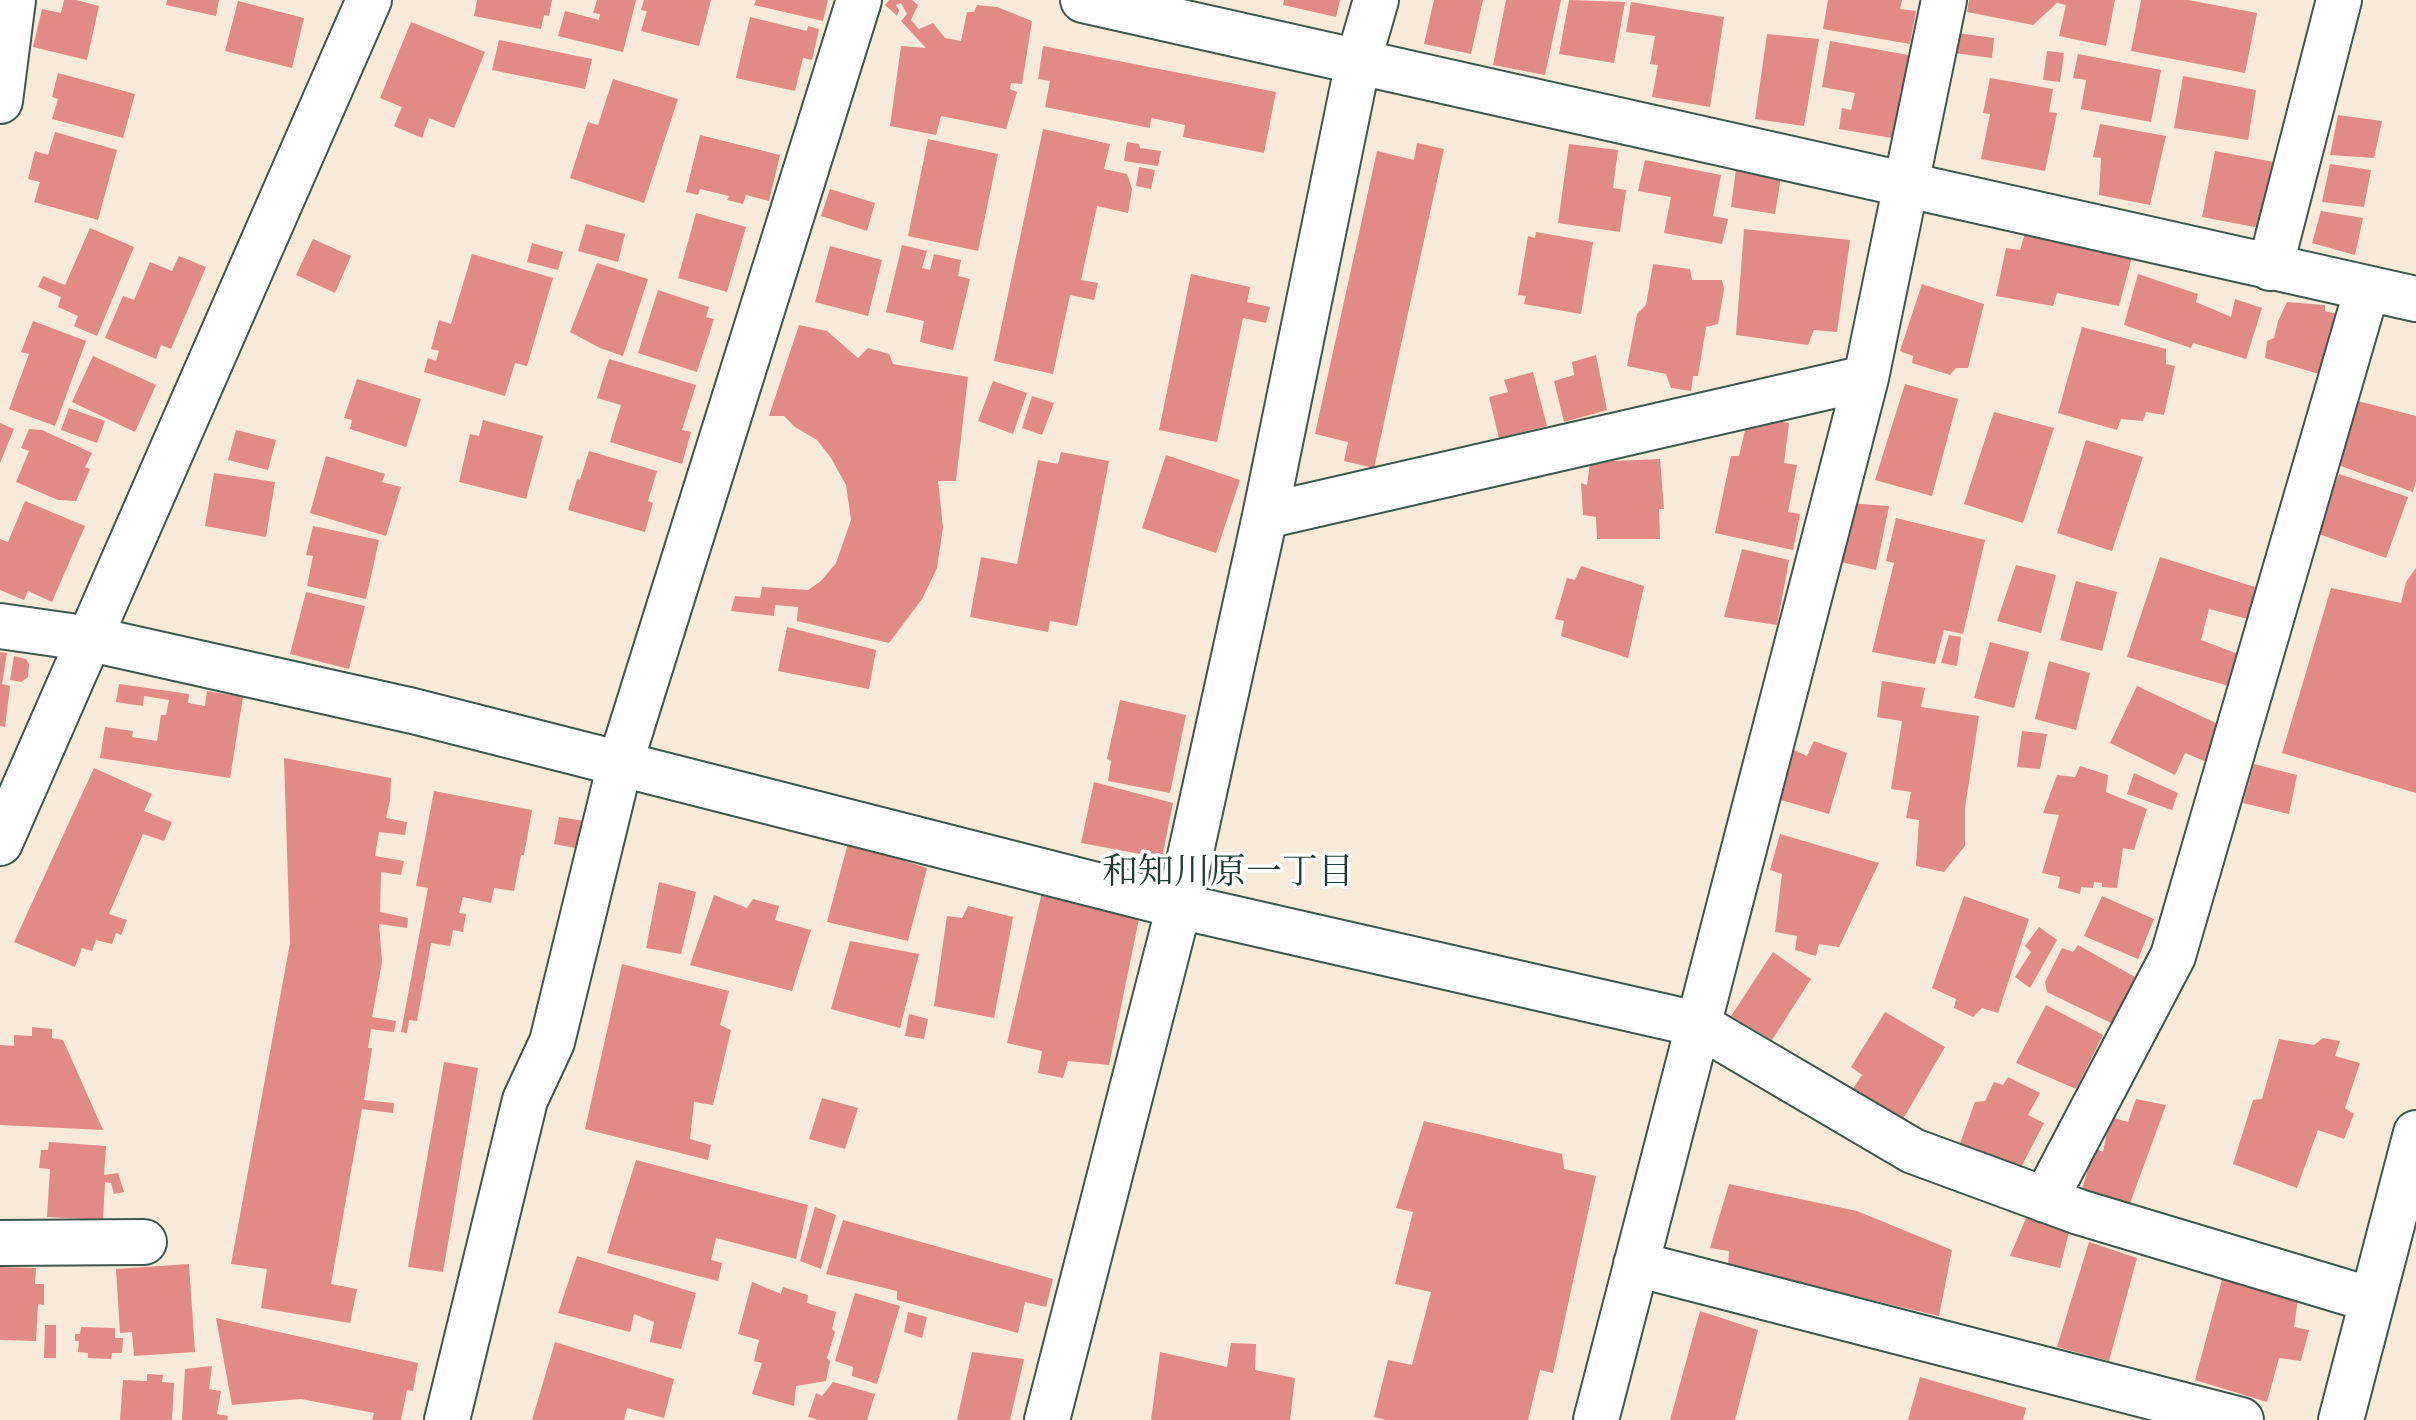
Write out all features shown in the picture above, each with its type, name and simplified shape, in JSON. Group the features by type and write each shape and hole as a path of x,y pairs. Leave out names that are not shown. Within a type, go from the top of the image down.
{"street":[{"path":"0,101 13,0"},
{"path":"0,843 369,0"},
{"path":"447,1420 525,1100 552,1042 620,764 859,0"},
{"path":"1083,0 2416,299"},
{"path":"1047,1420 1179,906 1265,516 1358,62 1376,0"},
{"path":"1596,1420 1866,378 1944,0"},
{"path":"2270,268 2339,0"},
{"path":"2045,1200 2173,956 2367,289"},
{"path":"1265,516 1866,378"},
{"path":"0,626 91,639 413,711 1179,906 1697,1024 1913,1151 2045,1200 2372,1300"},
{"path":"2341,1420 2416,1133"},
{"path":"0,1243 144,1242"},
{"path":"1636,1264 2241,1420"}],"building":[{"path":"64,0 99,6 87,60 33,47 42,9 61,13"},
{"path":"167,0 219,0 216,16 166,5"},
{"path":"477,0 552,0 549,16 544,15 541,29 474,16"},
{"path":"597,0 636,0 623,52 558,36 565,11 599,20 600,14 593,13"},
{"path":"644,0 711,0 699,46 641,31 647,11 641,10"},
{"path":"756,0 828,0 823,21 754,5"},
{"path":"889,0 912,0 918,5 911,20 919,29 933,23 945,38 961,41 967,12 974,12 977,5 997,7 1032,21 1022,84 1011,83 1010,89 1017,92 1006,129 941,116 936,135 890,126 901,46 926,48 901,21 907,14 901,3 896,5 899,10 897,16 885,5"},
{"path":"1284,0 1340,0 1336,17 1283,5"},
{"path":"1434,0 1483,0 1471,54 1424,44"},
{"path":"1506,0 1561,0 1545,75 1493,65"},
{"path":"1569,0 1625,2 1614,63 1559,54"},
{"path":"1828,0 1902,0 1900,9 1916,11 1910,44 1823,29"},
{"path":"1969,0 2115,0 2106,46 2059,36 2066,5 2057,3 2033,25 1967,12"},
{"path":"2141,0 2188,0 2257,13 2245,73 2131,51"},
{"path":"238,1 304,18 292,68 225,51"},
{"path":"1631,2 1724,17 1710,107 1652,97 1658,65 1650,64 1655,36 1626,32"},
{"path":"750,17 807,31 808,26 819,29 812,60 803,58 795,91 736,78"},
{"path":"411,22 485,52 454,128 429,118 422,138 394,126 402,107 380,98"},
{"path":"1957,33 1994,38 1992,58 1954,53"},
{"path":"1767,34 1819,39 1804,126 1755,119"},
{"path":"499,40 592,59 585,89 492,70"},
{"path":"1830,41 1914,56 1907,90 1901,89 1899,100 1904,103 1898,139 1839,129 1842,108 1851,110 1855,93 1822,87"},
{"path":"1043,46 1276,92 1264,153 1183,137 1185,125 1151,118 1150,128 1045,107 1050,81 1038,79"},
{"path":"2047,51 2064,53 2060,82 2043,80"},
{"path":"2078,54 2161,70 2151,122 2081,109 2086,80 2073,78"},
{"path":"58,73 135,94 123,138 52,119 58,99 52,97"},
{"path":"2183,76 2256,90 2248,140 2174,128"},
{"path":"1990,78 2053,89 2049,112 2057,113 2045,171 1981,159 1990,114 1983,113"},
{"path":"613,79 678,99 644,203 570,178 588,122 598,125"},
{"path":"2338,115 2382,121 2374,158 2330,155"},
{"path":"2100,124 2166,136 2150,205 2099,195 2101,158 2093,157"},
{"path":"1043,129 1110,144 1104,169 1127,174 1132,189 1128,213 1097,206 1081,280 1098,283 1094,300 1070,295 1053,374 994,361"},
{"path":"55,132 117,150 98,220 34,202 40,182 28,179 35,151 48,155"},
{"path":"700,135 780,155 769,201 746,195 743,204 727,200 729,196 700,189 698,195 686,192"},
{"path":"928,139 998,154 978,251 908,236"},
{"path":"1127,142 1139,144 1140,148 1161,151 1158,166 1124,161"},
{"path":"1417,143 1444,149 1374,468 1344,461 1348,442 1315,434 1377,151 1414,160"},
{"path":"1569,144 1618,150 1613,188 1626,190 1620,232 1558,223"},
{"path":"2215,151 2274,162 2260,228 2202,217"},
{"path":"1645,160 1721,175 1713,216 1728,219 1722,244 1664,233 1671,197 1638,191"},
{"path":"2330,164 2371,170 2364,207 2322,202"},
{"path":"1139,167 1155,170 1151,189 1136,186"},
{"path":"1736,169 1781,177 1775,214 1731,207"},
{"path":"830,189 875,203 867,231 821,216"},
{"path":"2321,211 2363,218 2355,255 2312,243"},
{"path":"696,213 746,227 727,292 678,278"},
{"path":"586,224 625,234 618,262 578,251"},
{"path":"90,228 134,247 97,336 74,326 78,316 58,307 61,297 38,287 43,276 65,285"},
{"path":"1744,229 1850,240 1837,332 1814,330 1808,345 1736,335"},
{"path":"1536,232 1593,242 1581,314 1524,304 1526,296 1518,295 1528,236 1535,238"},
{"path":"2025,233 2132,257 2119,306 2057,293 2053,306 1996,296 2006,248 2020,250"},
{"path":"313,239 351,256 335,293 296,275"},
{"path":"532,243 563,252 558,270 527,262"},
{"path":"902,245 927,251 922,268 930,270 934,254 961,260 958,276 970,279 953,350 920,342 924,321 886,312"},
{"path":"830,246 882,260 868,316 815,302"},
{"path":"472,254 553,278 527,366 515,363 505,396 424,372 428,358 436,361 439,351 431,349 439,320 451,324"},
{"path":"179,256 206,267 171,349 161,345 156,359 105,338 123,296 134,300 150,262 172,271"},
{"path":"597,263 648,279 623,356 570,332"},
{"path":"1653,264 1690,269 1692,280 1722,280 1724,289 1718,324 1706,327 1698,376 1693,376 1691,391 1671,388 1666,374 1627,366 1637,314 1646,305"},
{"path":"1191,274 1250,287 1247,302 1270,307 1266,323 1243,318 1217,442 1159,430"},
{"path":"2138,274 2198,294 2196,302 2231,317 2235,299 2262,308 2246,359 2193,343 2191,348 2124,325"},
{"path":"1922,284 1984,304 1968,368 1956,368 1950,375 1912,363 1913,356 1900,351"},
{"path":"658,290 709,307 706,317 714,319 697,372 638,353"},
{"path":"2287,302 2325,305 2325,311 2336,314 2319,374 2265,358 2267,341 2274,338"},
{"path":"33,321 86,341 55,426 9,409 29,354 21,352"},
{"path":"799,325 827,331 858,358 868,348 889,354 893,364 968,377 956,481 938,481 943,527 937,568 922,599 889,643 797,621 798,607 775,605 774,616 731,611 735,596 760,598 762,587 808,590 821,581 836,563 851,520 846,485 817,440 795,427 784,416 769,416"},
{"path":"2082,327 2166,349 2166,364 2175,366 2164,415 2146,412 2143,421 2121,419 2117,430 2058,413"},
{"path":"1596,355 1607,410 1564,422 1554,381 1574,375 1572,362"},
{"path":"93,356 156,385 135,432 72,402"},
{"path":"609,359 696,385 682,430 691,432 682,464 610,442 621,405 597,398"},
{"path":"1533,372 1547,426 1499,438 1489,397 1508,392 1504,380"},
{"path":"357,379 421,399 406,447 350,429 352,420 344,418"},
{"path":"993,381 1027,393 1013,434 978,421"},
{"path":"1905,384 1958,399 1932,496 1875,480"},
{"path":"1032,396 1054,403 1042,435 1022,428"},
{"path":"2354,400 2416,416 2416,481 2413,492 2335,464"},
{"path":"69,408 105,421 97,443 61,430"},
{"path":"1994,412 2054,428 2023,523 1964,504"},
{"path":"1748,417 1789,423 1784,463 1797,465 1788,512 1800,514 1793,550 1715,533 1731,456 1739,456"},
{"path":"483,420 543,436 526,499 459,482 470,434 479,436"},
{"path":"0,423 14,429 0,463"},
{"path":"29,429 42,430 92,453 85,467 90,469 76,501 58,500 16,482 29,451 21,448"},
{"path":"236,430 276,440 268,470 228,460"},
{"path":"2086,440 2143,457 2112,551 2057,533"},
{"path":"589,451 657,471 648,501 653,503 645,532 568,510"},
{"path":"1061,452 1109,461 1077,626 1050,621 1048,632 970,617 981,557 1017,564 1038,460 1058,464"},
{"path":"1166,455 1240,480 1216,553 1142,528"},
{"path":"326,456 385,474 382,482 401,487 386,536 310,513"},
{"path":"1660,459 1664,509 1659,509 1660,539 1597,539 1596,517 1583,515 1581,483 1587,485 1590,462"},
{"path":"214,473 275,482 266,537 205,526"},
{"path":"2339,474 2408,497 2386,558 2316,533"},
{"path":"25,501 85,526 52,602 28,591 24,600 0,590 0,539 8,542"},
{"path":"1847,503 1889,506 1876,570 1832,560"},
{"path":"1896,518 1985,540 1963,634 1944,630 1935,664 1872,652 1894,563 1886,561"},
{"path":"313,526 379,540 366,599 307,586 313,556 306,555"},
{"path":"1742,549 1789,560 1777,625 1724,617"},
{"path":"2160,557 2255,587 2248,619 2209,609 2201,640 2238,654 2229,686 2127,657"},
{"path":"2016,565 2056,575 2041,633 1997,621"},
{"path":"1581,566 1644,586 1628,658 1561,636 1564,621 1555,619 1567,578 1575,580"},
{"path":"2416,568 2416,793 2282,753 2331,588 2401,603 2406,582"},
{"path":"2076,581 2117,592 2102,651 2060,640"},
{"path":"306,592 365,606 349,669 290,654"},
{"path":"787,627 876,650 869,689 778,671"},
{"path":"1949,635 1961,637 1957,666 1941,663"},
{"path":"1990,642 2029,652 2014,708 1974,698"},
{"path":"0,652 7,653 2,684 10,686 5,727 0,726"},
{"path":"14,656 26,659 29,664 28,677 21,682 10,680"},
{"path":"2049,661 2090,673 2076,730 2035,719"},
{"path":"1882,681 1925,688 1921,707 1979,716 1965,808 1965,846 1944,872 1916,866 1919,820 1906,818 1911,792 1891,789 1902,721 1877,717"},
{"path":"119,684 189,694 188,703 205,706 207,691 243,697 230,778 100,758 105,727 133,731 132,737 157,741 161,715 166,715 169,700 144,696 143,706 116,702"},
{"path":"2137,686 2220,725 2214,765 2185,753 2175,775 2110,743"},
{"path":"1120,700 1186,715 1170,793 1108,781 1111,761 1107,759"},
{"path":"2022,731 2047,734 2040,769 2017,767"},
{"path":"1814,741 1847,753 1829,814 1781,800 1794,750 1807,756"},
{"path":"284,758 391,778 386,818 407,822 405,835 379,832 375,856 404,861 401,875 381,872 380,912 408,918 407,928 379,924 382,962 372,1017 396,1021 394,1032 371,1029 368,1048 372,1048 364,1100 394,1103 393,1113 362,1109 331,1284 357,1289 350,1323 261,1308 267,1269 231,1264 290,943"},
{"path":"2254,764 2297,775 2289,814 2243,803"},
{"path":"2080,766 2108,775 2106,792 2147,809 2134,850 2123,848 2117,888 2102,887 2102,883 2094,882 2093,888 2081,887 2080,894 2058,888 2060,877 2042,873 2059,815 2043,813 2057,775 2075,777"},
{"path":"94,768 152,794 144,811 172,822 164,841 143,834 109,914 127,920 121,935 116,933 112,944 96,940 92,951 82,948 75,967 14,942"},
{"path":"2134,773 2178,793 2172,810 2127,794"},
{"path":"1094,782 1173,803 1162,858 1081,843"},
{"path":"434,791 532,810 514,891 494,888 491,903 463,897 459,913 466,914 463,932 453,930 450,946 431,943 417,1021 409,1020 407,1033 401,1032 428,888 416,886"},
{"path":"559,817 585,821 581,849 554,844"},
{"path":"1780,834 1879,863 1839,947 1819,944 1816,956 1795,950 1797,936 1775,932 1782,874 1770,870"},
{"path":"848,843 927,868 908,941 827,922"},
{"path":"659,882 696,892 681,954 646,948"},
{"path":"1042,892 1139,919 1109,1065 1068,1061 1063,1078 1038,1073 1042,1051 1007,1043"},
{"path":"714,895 747,908 753,899 779,906 775,920 811,930 792,991 690,965"},
{"path":"1964,896 2029,919 1998,1013 1982,1008 1973,1017 1954,1008 1956,999 1932,988"},
{"path":"2102,896 2154,919 2138,959 2084,936"},
{"path":"968,906 1013,917 994,1018 934,1006 947,916 962,918"},
{"path":"2039,927 2057,940 2030,988 2015,977 2031,952 2025,946"},
{"path":"850,941 919,954 900,1028 831,1009"},
{"path":"2078,945 2135,977 2113,1024 2047,992 2045,982 2062,948 2073,952"},
{"path":"1773,952 1811,979 1772,1040 1731,1016"},
{"path":"622,964 729,991 720,1025 731,1030 713,1105 694,1102 690,1139 711,1145 708,1160 585,1129"},
{"path":"2046,1005 2103,1035 2076,1089 2016,1063"},
{"path":"1885,1012 1945,1047 1903,1119 1852,1090 1862,1075 1851,1067"},
{"path":"909,1014 928,1019 924,1039 905,1036"},
{"path":"32,1027 52,1029 52,1038 63,1040 103,1130 0,1125 0,1045 14,1046 14,1035 32,1036"},
{"path":"2323,1038 2340,1041 2335,1056 2360,1063 2345,1108 2354,1114 2344,1139 2318,1130 2297,1188 2233,1164 2253,1100 2262,1099 2279,1039 2314,1045"},
{"path":"444,1062 478,1068 443,1272 408,1267"},
{"path":"2008,1077 2040,1093 2028,1115 2044,1123 2019,1171 1959,1146 1975,1102 1985,1101 1994,1082 2003,1085"},
{"path":"822,1098 858,1108 845,1149 809,1139"},
{"path":"2136,1099 2166,1105 2129,1206 2081,1193 2094,1148 2103,1152 2110,1117 2128,1122"},
{"path":"1424,1121 1562,1154 1564,1169 1596,1176 1553,1373 1540,1370 1528,1420 1386,1420 1374,1417 1388,1360 1412,1365 1431,1292 1395,1284 1413,1212 1396,1208"},
{"path":"49,1142 106,1146 104,1175 118,1173 124,1192 114,1194 111,1183 105,1182 103,1220 47,1217 50,1169 39,1168 41,1150 48,1150"},
{"path":"636,1160 808,1205 796,1259 716,1238 711,1260 722,1263 718,1281 607,1253"},
{"path":"1729,1184 1857,1211 1952,1250 1939,1316 1728,1266 1729,1251 1710,1248"},
{"path":"815,1207 836,1215 821,1269 800,1261"},
{"path":"2026,1218 2069,1232 2060,1268 2010,1256"},
{"path":"843,1220 1053,1279 1046,1307 1025,1302 1018,1333 897,1300 897,1291 826,1274"},
{"path":"2089,1242 2137,1258 2109,1361 2057,1347"},
{"path":"577,1256 696,1293 681,1349 650,1342 654,1322 634,1314 630,1332 558,1313"},
{"path":"189,1264 195,1352 134,1356 132,1332 120,1333 116,1269"},
{"path":"0,1267 36,1268 35,1284 44,1284 44,1305 38,1304 36,1341 0,1340"},
{"path":"2223,1276 2298,1299 2294,1327 2309,1330 2301,1361 2279,1358 2267,1402 2195,1380"},
{"path":"752,1282 781,1294 783,1287 808,1295 807,1303 836,1312 826,1381 796,1386 794,1406 752,1394 762,1363 754,1361 759,1340 738,1334"},
{"path":"855,1293 900,1306 877,1384 852,1376 853,1367 835,1361"},
{"path":"1700,1311 1758,1330 1735,1420 1670,1420"},
{"path":"908,1312 927,1317 922,1338 904,1332"},
{"path":"216,1318 418,1363 413,1391 407,1390 401,1420 372,1420 374,1413 301,1399 232,1405"},
{"path":"45,1325 56,1325 56,1358 44,1358"},
{"path":"81,1327 115,1328 115,1338 123,1338 122,1353 112,1353 111,1359 88,1358 88,1353 78,1352 79,1341 75,1341 75,1334 80,1334"},
{"path":"555,1342 674,1379 664,1418 627,1408 624,1420 532,1420"},
{"path":"1231,1343 1256,1344 1255,1370 1295,1378 1290,1420 1151,1420 1160,1352 1227,1367"},
{"path":"972,1352 1024,1359 1010,1420 957,1420"},
{"path":"212,1366 209,1389 221,1391 217,1414 228,1416 227,1420 182,1420 185,1369"},
{"path":"147,1374 163,1375 162,1382 174,1383 172,1420 120,1420 123,1380 147,1381"},
{"path":"1920,1377 2026,1408 2023,1420 1908,1420"},
{"path":"833,1382 875,1394 867,1420 819,1420 808,1417 816,1393 822,1396"}],"district":[{"name":"和知川原一丁目","path":"1228,877"}]}
